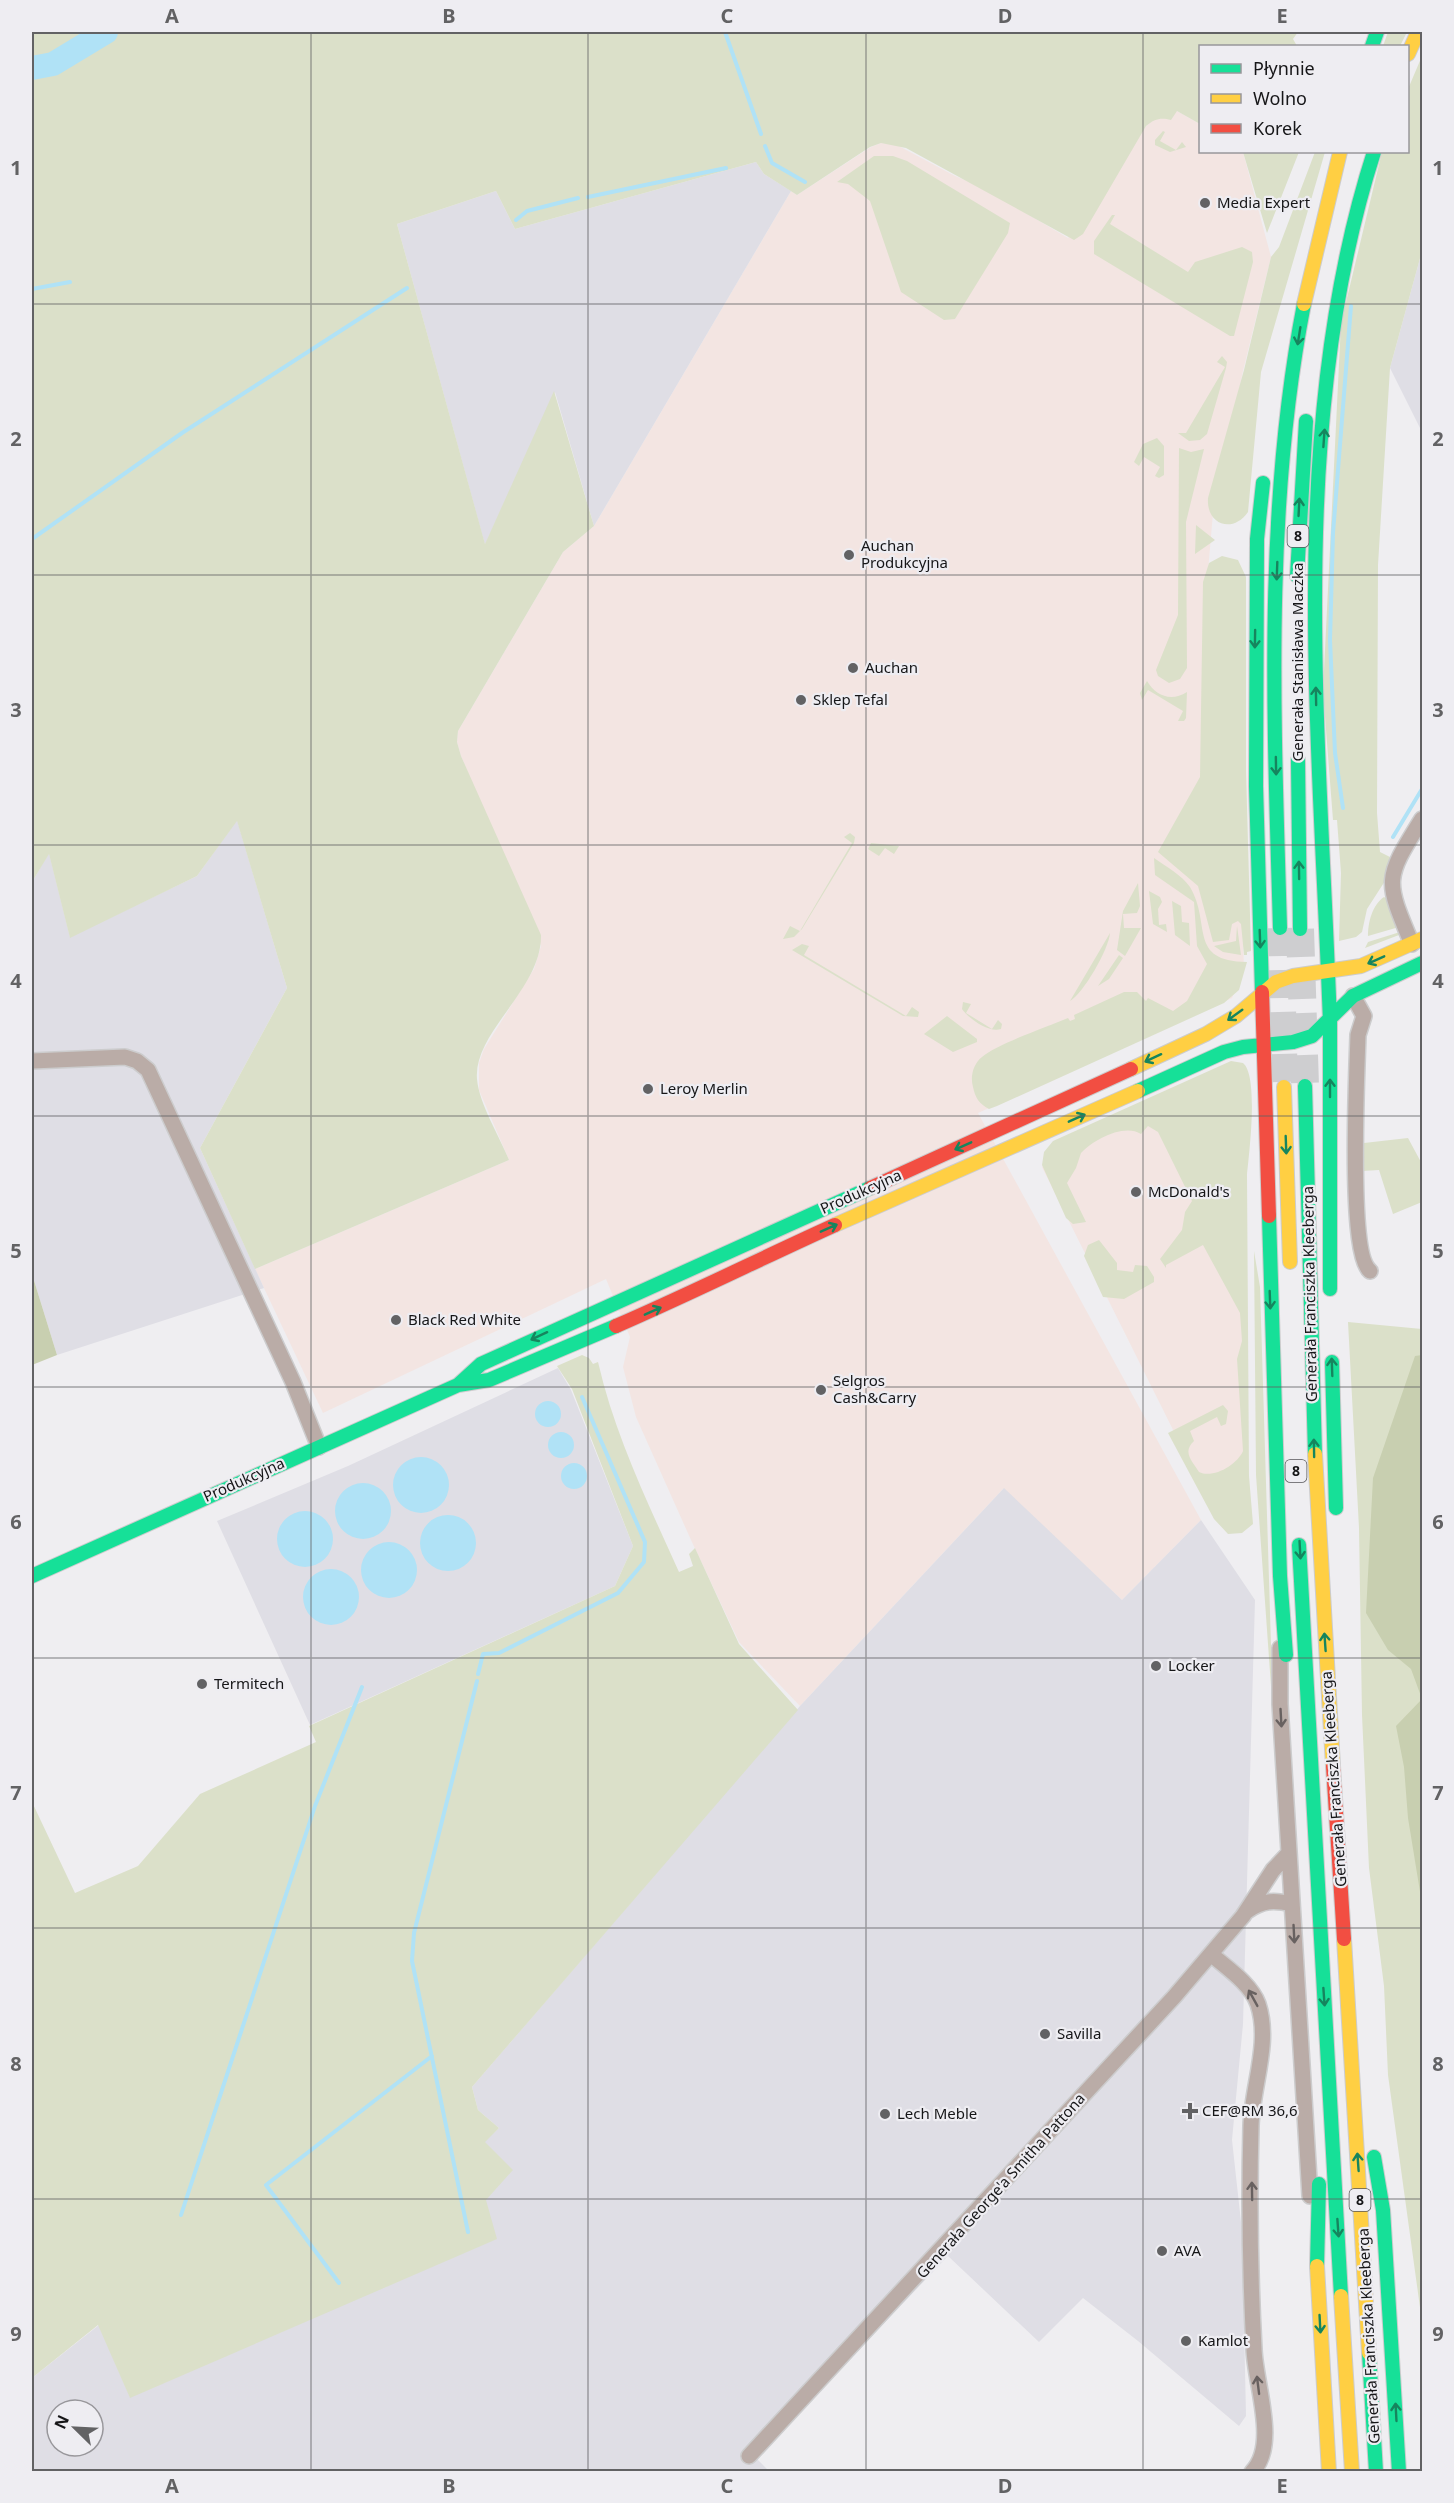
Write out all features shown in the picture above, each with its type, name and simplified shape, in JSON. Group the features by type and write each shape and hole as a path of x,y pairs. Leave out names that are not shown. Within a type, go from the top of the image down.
{"main road":[{"path":"1409,50 1418,32"},
{"path":"1290,301 1316,205 1339,153"},
{"name":"Generała Stanisława Maczka","path":"1280,928 1275,620 1281,484 1291,381 1308,278 1339,153"},
{"path":"1326,291 1341,225 1367,153"},
{"path":"1330,1309 1330,1021 1318,796 1316,575 1330,366 1341,273 1353,217 1374,153"},
{"path":"1315,356 1322,312"},
{"name":"Generała Stanisława Maczka","path":"1297,590 1299,507 1307,411"},
{"path":"1265,464 1257,539 1255,693 1261,994 1280,1576 1286,1654 1302,1787 1314,1855"},
{"name":"Generała Stanisława Maczka","path":"1298,742 1300,929"},
{"path":"1328,973 1370,963 1418,942"},
{"path":"1330,1021 1353,996 1422,963"},
{"name":"Produkcyjna","path":"458,1385 481,1364 1206,1034 1236,1016 1276,982 1293,976 1328,973"},
{"name":"Produkcyjna","path":"32,1576 458,1385 489,1380 698,1291 734,1271 1224,1052 1243,1047 1293,1042 1312,1036 1330,1021"},
{"name":"Generała Franciszka Kleeberga","path":"1305,1086 1315,1466 1376,2472"},
{"name":"Generała Franciszka Kleeberga","path":"1284,1087 1290,1276"},
{"path":"592,1313 599,1334"},
{"path":"1331,1342 1338,1528"},
{"name":"Generała Franciszka Kleeberga","path":"1298,1526 1314,1855 1352,2472"},
{"path":"1337,1805 1344,1704"},
{"path":"1348,2012 1363,2053 1371,2136 1383,2210 1399,2471"},
{"path":"1325,2023 1317,2266 1329,2472"}],"street":[{"path":"1418,942 1396,904 1391,878 1400,855 1422,819"},
{"path":"1353,996 1364,1016 1358,1035 1356,1182 1361,1256 1370,1271"},
{"path":"32,1061 111,1057 137,1061 148,1070 162,1095 293,1382 319,1447"},
{"path":"1280,1576 1280,1704 1308,2172 1317,2266"},
{"name":"Generała George'a Smitha Pattona","path":"749,2456 919,2275 1212,1955 1247,1911 1273,1870 1288,1853"},
{"name":"Generała George'a Smitha Pattona","path":"1247,1911 1260,1903 1274,1900 1292,1904"},
{"path":"1212,1955 1251,1992 1258,2003 1262,2032 1251,2125 1254,2350 1266,2443 1261,2460 1252,2472"}],"shaded area":[{"path":"1177,111 1199,123 1199,153 1243,153 1271,257 1243,371 1213,513 1208,571 1236,774 1244,968 1232,998 978,1113 1201,1520 1122,1600 1003,1489 800,1706 739,1642 691,1540 636,1417 623,1367 630,1337 606,1279 323,1413 255,1269 509,1160 479,1090 479,1063 484,1049 534,969 541,946 461,756 457,742 458,731 563,552 594,526 791,191 797,195 871,147 881,143 895,144 955,176 980,186 1068,238 1146,126 1153,120"},
{"path":"756,162 764,174 791,191 594,526 555,392 485,545 397,224 496,191 515,229"},
{"path":"1422,251 1422,432 1390,368"},
{"path":"237,820 287,988 200,1148 264,1288 57,1355 32,1274 32,882 49,853 70,937 197,876"},
{"path":"1141,1102 1245,1260 1248,1469 1204,1492 1042,1167"},
{"path":"558,1368 571,1390 633,1546 615,1586 310,1725 217,1521 348,1466"},
{"path":"1004,1488 1122,1600 1201,1520 1255,1600 1243,2024 1232,2140 1242,2231 1246,2416 1239,2426 1083,2298 1039,2342 948,2256 756,2458 769,2471 32,2472 32,2378 99,2325 130,2397 486,2200 484,2142 499,2128 478,2110 472,2087 800,1706"}],"green space":[{"path":"32,32 1298,32 1293,39 1296,45 1199,45 1199,123 1177,111 1171,120 1158,119 1146,126 1083,234 1074,240 906,148 881,143 870,147 797,195 764,174 756,162 515,229 496,191 397,224 485,544 554,391 594,526 563,552 458,731 457,742 461,756 541,935 538,955 531,974 485,1044 479,1062 477,1079 482,1099 509,1160 255,1269 200,1148 287,988 237,821 197,876 70,938 49,854 32,882"},
{"path":"1388,32 1407,32 1400,45 1383,45"},
{"path":"1422,56 1422,251 1390,368 1378,565 1377,813 1380,852 1390,857 1385,881 1367,909 1362,932 1356,937 1339,941 1341,873 1337,820 1333,820 1323,691 1341,323 1382,153 1409,153 1409,87"},
{"path":"1163,131 1165,132 1160,141 1176,150 1182,142 1186,147 1170,152 1155,145 1155,140"},
{"path":"1243,153 1299,153 1267,233"},
{"path":"1315,153 1325,153 1261,372 1248,512 1235,523 1222,523 1211,515 1208,498 1244,370 1271,257 1279,247"},
{"path":"874,156 893,156 907,161 1010,223 1008,233 955,319 944,320 901,292 870,201 848,184 837,182"},
{"path":"1112,215 1115,215 1110,224 1188,272 1195,262 1242,247 1252,252 1253,262 1234,336 1230,336 1094,254 1094,241"},
{"path":"1222,356 1227,362 1226,368 1207,434 1200,440 1189,441 1178,433 1186,433 1225,367 1217,362"},
{"path":"1157,438 1164,446 1164,475 1159,478 1155,476 1160,467 1144,457 1139,466 1134,462 1143,444"},
{"path":"1179,448 1191,452 1204,449 1186,522 1187,668 1180,679 1169,683 1158,676 1156,670 1178,615"},
{"path":"1196,525 1215,540 1195,554"},
{"path":"1222,556 1238,560 1246,577 1246,771 1251,951 1247,952 1247,955 1244,955 1241,924 1238,921 1232,924 1229,940 1213,942 1198,886 1158,852 1200,777 1203,582 1209,563"},
{"path":"1147,681 1159,694 1164,696 1175,697 1187,692 1184,721 1178,721 1183,711 1148,690 1142,700 1140,693"},
{"path":"850,833 855,837 854,843 800,931 852,843 844,837"},
{"path":"871,843 899,846 894,854 885,848 879,856 868,849"},
{"path":"1154,858 1178,875 1190,887 1200,914 1208,948 1216,955 1228,960 1247,962 1239,990 1224,1003 989,1109 980,1102 975,1094 972,1075 976,1063 989,1052 1068,1018 1070,1021 1075,1019 1074,1015 1124,992 1137,992 1146,1001 1148,998 1173,1011 1187,1001 1207,964 1197,946 1194,902 1155,875"},
{"path":"1138,883 1140,906 1137,913 1123,914 1124,928 1141,928 1125,956 1117,950 1123,911"},
{"path":"1149,891 1160,897 1162,902 1158,909 1159,925 1166,924 1167,932 1153,924"},
{"path":"1384,897 1389,900 1399,927 1368,936 1376,905"},
{"path":"1172,901 1181,906 1182,922 1189,923 1190,946 1175,935"},
{"path":"790,926 800,931 794,937 783,939"},
{"path":"1237,926 1241,955 1223,952 1214,946 1236,941"},
{"path":"1400,932 1399,935 1365,948 1368,942"},
{"path":"1110,933 1109,940 1094,970 1082,990 1070,1001"},
{"path":"802,944 809,946 804,955 906,1016 912,1007 919,1012 918,1017 903,1016 792,950"},
{"path":"1119,955 1123,958 1109,979 1098,986"},
{"path":"963,1002 971,1004 966,1013 992,1029 998,1020 1002,1024 1001,1029 996,1030 991,1029 974,1021 969,1017 962,1009"},
{"path":"947,1016 977,1039 977,1042 953,1052 924,1034"},
{"path":"1231,1061 1243,1063 1248,1071 1252,1099 1247,1175 1249,1476 1253,1524 1242,1533 1228,1534 1214,1519 1168,1433 1223,1405 1228,1411 1226,1424 1221,1426 1217,1417 1190,1431 1194,1441 1190,1445 1189,1456 1199,1472 1211,1474 1230,1466 1243,1451 1237,1359 1242,1341 1240,1313 1203,1245 1166,1265 1166,1268 1160,1259 1182,1230 1185,1212 1192,1201 1158,1132 1148,1126 1141,1134 1126,1130 1109,1134 1081,1153 1076,1168 1067,1183 1086,1222 1073,1224 1066,1218 1042,1165 1044,1152 1053,1141"},
{"path":"1408,1138 1422,1164 1422,1202 1393,1214 1379,1170 1362,1171 1364,1143"},
{"path":"1099,1240 1117,1263 1117,1270 1133,1272 1135,1265 1147,1266 1154,1277 1154,1282 1124,1299 1103,1297 1084,1256 1088,1245"},
{"path":"1254,1251 1260,1287 1271,1645 1282,1841 1256,1475"},
{"path":"32,1274 57,1355 32,1365"},
{"path":"1348,1322 1422,1329 1422,2322 1388,2075 1384,1986 1369,1868 1362,1715 1359,1528"},
{"path":"582,1355 589,1358 593,1364 598,1362 623,1443 679,1572 693,1566 689,1554 695,1548 739,1644 798,1710 472,2087 478,2110 499,2128 485,2142 513,2170 486,2200 497,2239 130,2398 98,2325 32,2378 32,1802 75,1893 138,1866 200,1794 316,1742 309,1726 615,1586 633,1546 572,1389 557,1366"},
{"path":"1422,1355 1422,1699 1411,1669 1388,1650 1366,1613 1373,1478 1415,1356"},
{"path":"1422,1699 1422,1904 1408,1818 1404,1767 1396,1726"}],"water":[{"path":"548,1401 558,1404 561,1414 558,1424 548,1427 538,1424 535,1414 538,1404"},
{"path":"561,1432 571,1435 574,1445 571,1455 561,1458 551,1455 548,1445 551,1435"},
{"path":"415,1457 427,1457 441,1465 449,1479 447,1496 441,1505 427,1513 415,1513 398,1501 393,1491 393,1479 405,1462"},
{"path":"574,1463 584,1466 587,1476 584,1486 574,1489 564,1486 561,1476 564,1466"},
{"path":"357,1483 369,1483 383,1491 391,1505 389,1522 383,1531 369,1539 357,1539 340,1527 335,1517 335,1505 347,1488"},
{"path":"299,1511 311,1511 325,1519 333,1533 331,1550 325,1559 311,1567 299,1567 282,1555 277,1545 277,1533 289,1516"},
{"path":"442,1515 454,1515 468,1523 476,1537 474,1554 468,1563 454,1571 442,1571 425,1559 420,1549 420,1537 432,1520"},
{"path":"383,1542 395,1542 409,1550 417,1564 415,1581 409,1590 395,1598 383,1598 366,1586 361,1576 361,1564 373,1547"},
{"path":"325,1569 337,1569 351,1577 359,1591 357,1608 351,1617 337,1625 325,1625 308,1613 303,1603 303,1591 315,1574"}],"waterway":[{"path":"32,68 53,64 106,32"},
{"path":"725,32 761,134"},
{"path":"765,146 772,163 805,182"},
{"path":"588,197 726,168"},
{"path":"516,220 527,211 578,198"},
{"path":"32,289 70,282"},
{"path":"32,539 182,433 407,288"},
{"path":"1343,808 1335,753 1330,640 1333,533 1351,306"},
{"path":"1393,837 1422,789"},
{"path":"478,1674 483,1654 499,1653 618,1593 644,1562 645,1542 582,1397"},
{"path":"468,2232 412,1961 414,1933 477,1681"},
{"path":"181,2215 315,1806 362,1687"},
{"path":"339,2283 266,2185 432,2056"}],"tunnel":[{"path":"1280,928 1284,1087"},
{"path":"1300,929 1305,1086"}],"traffic: fast":[{"path":"1372,45 1377,32"},
{"path":"1328,973 1316,664 1315,560 1320,456 1330,353 1347,251 1374,153"},
{"path":"1280,928 1274,693 1277,537 1291,381 1304,304"},
{"path":"1297,576 1306,421"},
{"path":"1257,539 1263,483"},
{"path":"1257,539 1256,786 1262,992"},
{"path":"1298,760 1300,929"},
{"path":"1138,1091 1224,1052 1243,1047 1293,1042 1312,1036 1353,996 1422,963"},
{"path":"1328,973 1330,1021"},
{"path":"1330,1021 1330,1289"},
{"path":"1305,1086 1315,1454"},
{"path":"458,1385 481,1364 870,1188"},
{"path":"1269,1216 1280,1576"},
{"path":"32,1576 458,1385 489,1380 616,1326"},
{"path":"1332,1362 1336,1508"},
{"path":"1299,1545 1341,2296"},
{"path":"1280,1576 1286,1655"},
{"path":"1374,2157 1383,2210 1399,2472"},
{"path":"1317,2266 1319,2184"},
{"path":"1369,2353 1376,2472"}],"traffic: slow":[{"path":"1409,52 1418,32"},
{"path":"1304,304 1340,153"},
{"path":"1131,1069 1206,1034 1236,1016 1276,982 1293,976 1361,966 1422,939"},
{"path":"1284,1087 1290,1262"},
{"path":"835,1225 1138,1091"},
{"path":"1315,1454 1333,1766"},
{"path":"1344,1939 1369,2353"},
{"path":"1317,2266 1329,2472"},
{"path":"1341,2296 1352,2472"}],"traffic: jam":[{"path":"1262,992 1269,1216"},
{"path":"870,1188 1131,1069"},
{"path":"616,1326 835,1225"},
{"path":"1333,1766 1344,1939"}],"place":[{"name":"Media Expert","path":"1205,203"},
{"name":"Auchan Produkcyjna","path":"849,555"},
{"name":"Auchan","path":"853,668"},
{"name":"Sklep Tefal","path":"801,700"},
{"name":"Leroy Merlin","path":"648,1089"},
{"name":"McDonald's","path":"1136,1192"},
{"name":"Black Red White","path":"396,1320"},
{"name":"Selgros Cash&Carry","path":"821,1390"},
{"name":"Locker","path":"1156,1666"},
{"name":"Termitech","path":"202,1684"},
{"name":"Savilla","path":"1045,2034"},
{"name":"CEF@RM 36,6","path":"1190,2111"},
{"name":"Lech Meble","path":"885,2114"},
{"name":"AVA","path":"1162,2251"},
{"name":"Kamlot","path":"1186,2341"}]}
